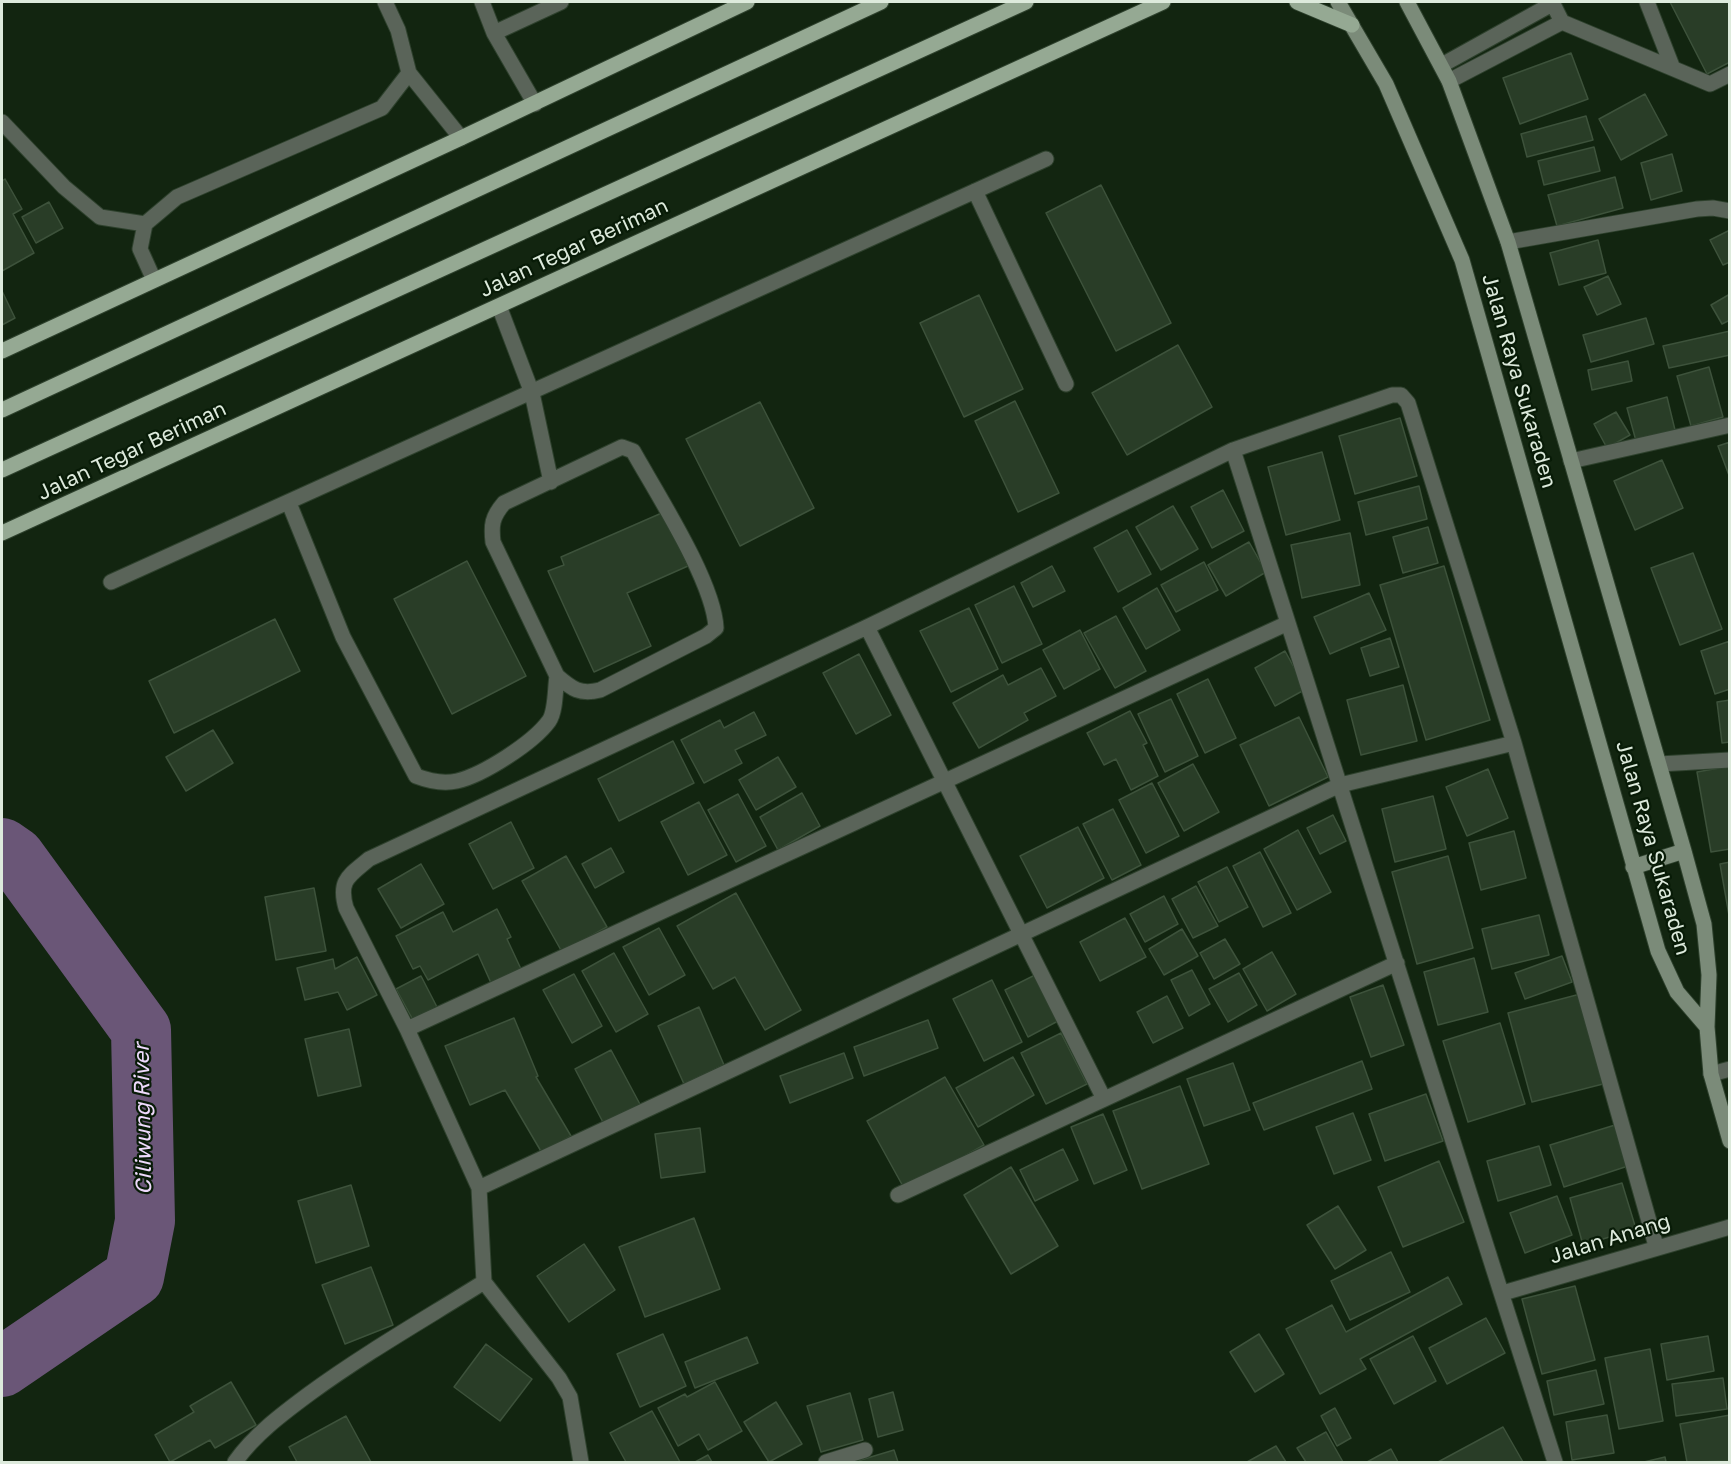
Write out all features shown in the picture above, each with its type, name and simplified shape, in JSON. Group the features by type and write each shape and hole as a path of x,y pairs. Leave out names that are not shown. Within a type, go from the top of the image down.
{"main road":[{"path":"2,351 535,104 747,2"},
{"path":"2,410 881,2"},
{"name":"Jalan Tegar Beriman","path":"2,470 1026,2"},
{"name":"Jalan Tegar Beriman","path":"2,533 1163,2"},
{"path":"1297,2 1352,25"},
{"name":"Jalan Raya Sukaraden","path":"1338,2 1386,84 1462,260 1658,951 1677,992 1707,1027"},
{"name":"Jalan Raya Sukaraden","path":"1407,2 1449,81 1508,242 1704,924 1709,975 1707,1027"},
{"path":"1634,867 1684,850"},
{"path":"1707,1027 1712,1074 1730,1141"}],"street":[{"path":"385,2 398,30 410,73 461,138"},
{"path":"482,2 494,33 535,104"},
{"path":"494,33 561,2"},
{"path":"1442,65 1552,2 1562,22 1672,66 1710,84 1730,74"},
{"path":"1647,2 1672,66"},
{"path":"1449,81 1562,22"},
{"path":"154,280 140,249 145,224 177,197 382,108 410,73"},
{"path":"2,122 64,187 100,217 145,224"},
{"path":"111,582 1046,159"},
{"path":"975,191 1066,384"},
{"path":"1508,242 1696,209 1713,208 1730,211"},
{"path":"499,306 532,393 551,482"},
{"path":"581,1462 570,1397 559,1378 484,1282 479,1188 407,1029 346,908 341,891 347,877 369,859 867,627 1233,450 1392,395 1401,395 1408,403 1515,743 1656,1246"},
{"path":"1571,461 1730,425"},
{"path":"622,447 633,451 696,566 715,618 716,628 706,636 600,690 586,694 572,689 557,676 493,542 491,526 496,513 504,503 551,482 622,447"},
{"path":"1233,450 1555,1462"},
{"path":"289,503 343,637 416,776 432,782 457,781 491,766 522,745 550,720 557,676"},
{"path":"407,1029 1288,623"},
{"path":"867,627 1104,1099"},
{"path":"479,1188 1340,785 1515,743"},
{"path":"1659,764 1730,760"},
{"path":"898,1195 1396,963"},
{"path":"1712,1074 1730,1069"},
{"name":"Jalan Anang","path":"1503,1293 1656,1246 1730,1227"},
{"path":"235,1462 244,1450 277,1419 342,1370 484,1282"},
{"path":"826,1462 865,1450"}],"building":[{"path":"1670,2 1730,2 1730,62 1707,74"},
{"path":"1571,53 1588,99 1520,124 1503,78"},
{"path":"1645,94 1667,135 1621,160 1599,119"},
{"path":"1586,116 1593,140 1527,157 1521,134"},
{"path":"1594,147 1600,171 1544,185 1538,161"},
{"path":"1672,154 1682,191 1651,200 1641,163"},
{"path":"1615,177 1623,208 1557,226 1548,195"},
{"path":"5,179 22,209 13,214 34,253 2,271 2,181"},
{"path":"1101,185 1171,323 1116,351 1046,213"},
{"path":"49,202 63,228 36,243 22,217"},
{"path":"1730,230 1730,262 1723,265 1710,240"},
{"path":"1598,240 1606,273 1559,285 1550,253"},
{"path":"1608,276 1621,304 1597,315 1584,287"},
{"path":"2,291 15,318 2,325"},
{"path":"1730,294 1730,320 1722,324 1711,305"},
{"path":"979,295 1023,389 964,417 920,323"},
{"path":"1646,318 1654,344 1591,362 1583,335"},
{"path":"1730,331 1730,355 1669,368 1663,346"},
{"path":"1178,345 1212,407 1127,455 1092,393"},
{"path":"1628,361 1632,381 1592,390 1588,370"},
{"path":"1709,367 1723,417 1691,426 1677,376"},
{"path":"1667,397 1675,430 1636,441 1627,408"},
{"path":"1015,401 1059,493 1018,512 975,421"},
{"path":"760,402 814,508 740,546 686,439"},
{"path":"1616,412 1630,435 1607,448 1594,424"},
{"path":"1400,418 1417,476 1355,494 1339,436"},
{"path":"1730,442 1730,478 1718,446"},
{"path":"1322,452 1340,520 1286,535 1268,467"},
{"path":"1662,460 1683,508 1635,530 1614,481"},
{"path":"1419,486 1427,519 1366,535 1358,502"},
{"path":"1223,490 1244,531 1212,548 1191,507"},
{"path":"1173,506 1198,549 1161,570 1136,527"},
{"path":"664,512 688,566 627,593 651,646 594,672 548,571 564,565 561,557"},
{"path":"1428,527 1438,563 1403,573 1393,537"},
{"path":"1127,530 1151,574 1118,592 1094,548"},
{"path":"1350,533 1360,585 1302,598 1291,545"},
{"path":"1249,542 1266,572 1226,596 1208,565"},
{"path":"1693,553 1722,629 1680,645 1651,568"},
{"path":"467,561 526,676 452,714 394,599"},
{"path":"1204,562 1218,590 1176,612 1161,585"},
{"path":"1052,566 1065,591 1033,607 1021,583"},
{"path":"1444,566 1490,720 1426,740 1380,585"},
{"path":"1014,586 1042,644 1002,663 975,605"},
{"path":"1157,588 1180,630 1146,649 1123,608"},
{"path":"1369,593 1386,630 1330,654 1314,617"},
{"path":"969,608 998,669 951,692 920,631"},
{"path":"1116,616 1146,671 1115,688 1084,633"},
{"path":"275,619 300,671 174,733 149,681"},
{"path":"1080,630 1100,669 1064,689 1043,650"},
{"path":"1390,638 1399,667 1370,676 1361,648"},
{"path":"1730,641 1730,689 1715,694 1701,651"},
{"path":"1285,651 1306,689 1275,706 1255,668"},
{"path":"859,654 891,715 856,734 823,673"},
{"path":"1041,668 1056,696 1024,713 1028,720 979,748 953,703 1003,675 1008,685"},
{"path":"1208,679 1236,738 1205,753 1177,694"},
{"path":"1403,685 1417,741 1361,755 1347,700"},
{"path":"1171,699 1198,756 1165,772 1138,714"},
{"path":"1730,700 1730,742 1722,743 1717,702"},
{"path":"1130,711 1147,743 1143,745 1158,776 1131,790 1116,759 1104,765 1087,733"},
{"path":"754,712 766,735 735,750 742,763 704,783 681,740 720,720 724,728"},
{"path":"1299,717 1328,777 1269,806 1240,745"},
{"path":"213,730 233,763 186,791 166,757"},
{"path":"673,741 694,783 619,821 598,779"},
{"path":"778,757 796,787 756,810 739,780"},
{"path":"1193,764 1219,812 1184,831 1158,783"},
{"path":"1730,766 1730,849 1711,852 1697,772"},
{"path":"1488,769 1508,818 1467,836 1446,787"},
{"path":"1152,783 1179,836 1146,853 1119,800"},
{"path":"802,793 820,826 778,850 760,817"},
{"path":"738,794 766,846 736,862 708,810"},
{"path":"1433,796 1446,849 1395,862 1382,809"},
{"path":"699,802 727,855 688,875 661,822"},
{"path":"1113,809 1141,865 1112,880 1083,824"},
{"path":"1333,815 1346,841 1320,854 1307,828"},
{"path":"511,822 534,868 493,889 469,844"},
{"path":"1078,827 1104,878 1047,908 1020,856"},
{"path":"1298,830 1331,892 1297,910 1264,849"},
{"path":"1514,831 1526,878 1481,890 1469,843"},
{"path":"611,848 624,872 595,888 582,864"},
{"path":"1260,852 1291,913 1263,927 1233,866"},
{"path":"566,856 607,927 562,952 522,881"},
{"path":"1448,856 1473,948 1417,964 1392,872"},
{"path":"1730,862 1730,921 1720,864"},
{"path":"421,864 444,904 401,928 378,889"},
{"path":"1227,867 1248,907 1219,922 1198,882"},
{"path":"1196,886 1218,926 1193,938 1172,899"},
{"path":"314,888 326,951 276,960 265,897"},
{"path":"736,893 801,1010 765,1030 735,977 713,989 677,926"},
{"path":"1164,896 1178,924 1145,942 1130,914"},
{"path":"497,909 511,937 507,939 521,969 491,983 478,954 428,980 420,966 413,969 396,936 443,912 453,932"},
{"path":"1539,915 1549,955 1492,969 1482,929"},
{"path":"1125,918 1146,957 1100,981 1080,942"},
{"path":"659,928 685,975 649,995 623,947"},
{"path":"1182,929 1198,956 1164,975 1149,949"},
{"path":"1225,939 1240,964 1214,979 1200,953"},
{"path":"1272,952 1296,994 1267,1011 1243,969"},
{"path":"614,953 648,1014 616,1032 582,971"},
{"path":"1562,956 1572,982 1525,999 1515,973"},
{"path":"357,957 377,995 347,1010 338,992 305,1000 297,968 333,959 335,969"},
{"path":"1474,958 1488,1012 1438,1025 1424,972"},
{"path":"1192,970 1210,1004 1189,1016 1171,980"},
{"path":"1239,973 1257,1005 1228,1022 1209,989"},
{"path":"574,974 602,1026 572,1043 543,990"},
{"path":"1035,975 1058,1021 1028,1037 1005,990"},
{"path":"421,976 437,1007 413,1020 396,989"},
{"path":"992,980 1022,1042 984,1061 953,999"},
{"path":"1383,985 1404,1045 1371,1057 1350,997"},
{"path":"1584,993 1607,1083 1532,1102 1508,1013"},
{"path":"1167,996 1183,1028 1153,1043 1137,1012"},
{"path":"699,1007 724,1065 684,1084 658,1026"},
{"path":"514,1018 538,1076 536,1077 571,1136 542,1153 505,1090 470,1105 445,1046"},
{"path":"928,1020 938,1048 864,1076 854,1047"},
{"path":"1500,1023 1525,1104 1468,1122 1443,1041"},
{"path":"349,1029 361,1086 318,1096 305,1039"},
{"path":"1061,1033 1087,1084 1046,1104 1021,1053"},
{"path":"611,1050 642,1108 606,1128 575,1069"},
{"path":"844,1053 853,1078 790,1103 780,1076"},
{"path":"1013,1057 1034,1095 978,1127 956,1088"},
{"path":"1362,1061 1372,1089 1264,1130 1253,1103"},
{"path":"1233,1063 1250,1110 1204,1126 1187,1079"},
{"path":"945,1077 984,1145 905,1190 867,1121"},
{"path":"1180,1086 1209,1164 1142,1189 1113,1111"},
{"path":"1426,1094 1443,1141 1385,1161 1369,1114"},
{"path":"1353,1113 1371,1160 1334,1174 1316,1127"},
{"path":"1103,1114 1127,1170 1094,1184 1071,1127"},
{"path":"1615,1125 1628,1166 1564,1187 1550,1145"},
{"path":"700,1128 705,1172 661,1178 655,1134"},
{"path":"1539,1146 1551,1185 1498,1201 1487,1161"},
{"path":"1063,1149 1078,1180 1035,1201 1020,1170"},
{"path":"1439,1161 1464,1222 1403,1247 1378,1187"},
{"path":"1011,1167 1058,1246 1011,1274 964,1195"},
{"path":"1622,1183 1636,1229 1583,1245 1570,1198"},
{"path":"351,1185 369,1246 316,1263 298,1201"},
{"path":"1557,1196 1572,1235 1525,1253 1510,1213"},
{"path":"1338,1206 1366,1250 1335,1269 1307,1225"},
{"path":"694,1218 720,1289 645,1317 619,1247"},
{"path":"584,1244 615,1290 569,1322 537,1276"},
{"path":"1391,1252 1410,1292 1350,1320 1331,1281"},
{"path":"371,1267 393,1325 345,1344 322,1285"},
{"path":"1448,1277 1462,1304 1360,1359 1366,1369 1320,1394 1286,1329 1332,1305 1346,1332"},
{"path":"1575,1286 1595,1360 1542,1374 1522,1299"},
{"path":"1486,1318 1505,1353 1447,1384 1429,1348"},
{"path":"663,1334 686,1386 640,1407 617,1354"},
{"path":"1259,1334 1284,1374 1255,1392 1230,1352"},
{"path":"1413,1336 1436,1381 1394,1404 1370,1359"},
{"path":"1708,1336 1714,1371 1667,1380 1661,1344"},
{"path":"747,1337 758,1363 695,1388 685,1362"},
{"path":"486,1344 532,1379 500,1421 454,1387"},
{"path":"1650,1349 1663,1421 1619,1429 1605,1358"},
{"path":"1596,1370 1604,1404 1554,1415 1547,1381"},
{"path":"1723,1378 1727,1409 1676,1416 1672,1384"},
{"path":"231,1382 256,1425 215,1448 210,1440 170,1462 155,1435 194,1412 190,1406"},
{"path":"715,1382 742,1431 708,1450 699,1434 678,1446 658,1408 685,1394 687,1397"},
{"path":"893,1392 903,1430 878,1437 869,1399"},
{"path":"850,1393 863,1440 821,1452 807,1406"},
{"path":"776,1402 802,1444 769,1462 744,1422"},
{"path":"1335,1408 1351,1438 1337,1446 1321,1416"},
{"path":"652,1411 680,1462 626,1462 610,1433"},
{"path":"1607,1415 1614,1453 1572,1460 1566,1422"},
{"path":"1730,1415 1730,1461 1687,1462 1680,1424"},
{"path":"346,1416 371,1462 297,1462 289,1447"},
{"path":"1503,1427 1523,1462 1438,1462"},
{"path":"1326,1432 1343,1462 1306,1462 1297,1448"},
{"path":"1276,1446 1286,1462 1247,1462"},
{"path":"1391,1449 1398,1462 1367,1462"},
{"path":"894,1450 898,1462 854,1462"},
{"path":"708,1455 712,1462 695,1462"},
{"path":"1665,1457 1666,1462 1644,1462"}],"waterway":[{"name":"Ciliwung River","path":"2,848 15,857 141,1030 145,1221 134,1277 2,1367"}]}
